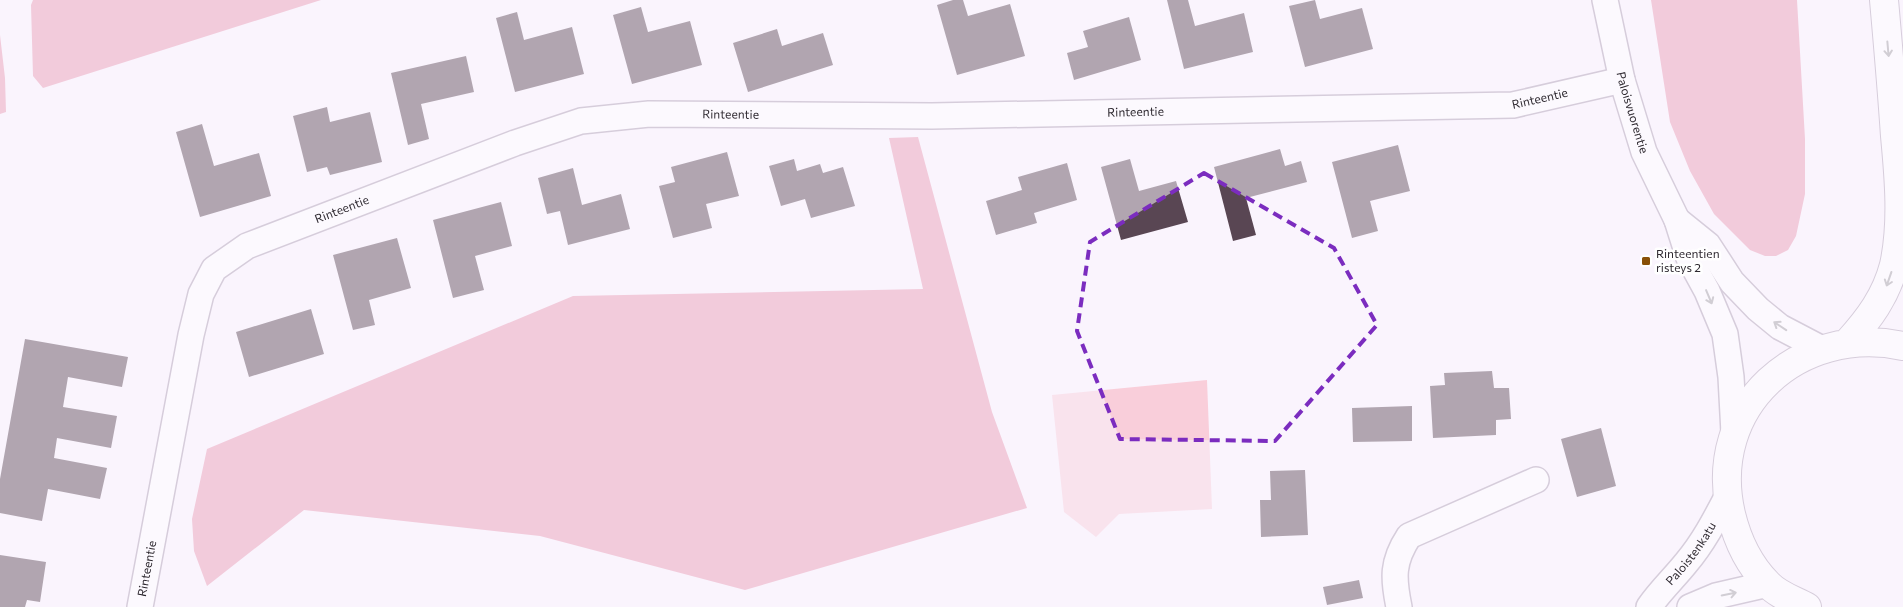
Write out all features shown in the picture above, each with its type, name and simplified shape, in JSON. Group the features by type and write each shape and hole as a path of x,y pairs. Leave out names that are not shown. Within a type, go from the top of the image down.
{"main road":[{"path":"1848,342 1874,312 1885,290 1894,264 1900,225 1898,169 1884,0"},
{"path":"1807,607 1778,595 1748,557 1736,533 1727,497 1728,458 1734,433 1748,404 1764,384 1792,362 1822,349 1848,342 1879,341 1903,346"}],"street":[{"name":"Paloisvuorentie","path":"1605,0 1622,80 1644,152 1677,220 1689,258 1707,290 1725,334 1731,377 1734,433"},
{"name":"Rinteentie","path":"140,607 190,334 201,294 214,269 247,246 515,143 582,121 649,114 932,116 1514,105 1622,80"},
{"name":"Paloisvuorentie","path":"1677,220 1708,245 1732,282 1758,309 1780,327 1822,349"},
{"path":"1399,607 1394,584 1398,553 1409,536 1536,480"},
{"name":"Paloistenkatu","path":"1649,607 1660,590 1693,554 1708,532 1727,497"},
{"path":"1690,607 1716,596 1778,595"}],"highlighted area":[{"path":"1204,173 1334,248 1377,325 1275,441 1120,439 1077,331 1090,242"}],"shaded area":[{"path":"33,0 321,0 43,88 33,76 31,5"},
{"path":"1651,0 1797,0 1805,139 1805,194 1796,236 1788,250 1776,256 1765,256 1750,250 1714,214 1690,171 1670,122"},
{"path":"0,35 5,78 6,112 0,114"},
{"path":"918,137 992,412 1027,508 745,590 540,536 304,510 207,586 194,551 192,519 207,449 573,296 923,289 889,138"},
{"path":"1207,380 1212,509 1119,514 1096,537 1064,512 1052,395"}],"building":[{"path":"953,0 963,0 968,16 1010,4 1025,56 957,75 937,5"},
{"path":"1167,0 1188,0 1195,26 1244,13 1253,52 1184,69"},
{"path":"1315,0 1320,19 1362,8 1373,49 1305,67 1289,6"},
{"path":"641,7 648,32 690,21 702,65 632,84 613,15"},
{"path":"517,12 524,40 572,27 584,74 515,92 496,18"},
{"path":"1129,17 1141,60 1074,80 1067,53 1088,47 1083,31"},
{"path":"777,29 782,46 823,33 833,65 748,92 733,43"},
{"path":"466,56 474,92 421,104 429,139 408,145 391,73"},
{"path":"327,107 330,122 370,112 382,162 330,175 327,167 307,172 293,116"},
{"path":"202,124 214,166 259,153 271,196 200,217 176,132"},
{"path":"1398,145 1410,191 1370,201 1378,231 1352,238 1332,162"},
{"path":"1280,149 1285,166 1301,161 1307,182 1246,198 1256,235 1233,241 1214,167"},
{"path":"727,152 739,196 706,204 712,228 673,238 659,186 675,182 671,167"},
{"path":"794,159 797,171 820,164 823,173 843,167 855,206 811,218 805,199 781,206 769,166"},
{"path":"1130,159 1139,191 1176,181 1188,222 1121,240 1101,167"},
{"path":"1067,163 1077,200 1034,213 1037,223 996,235 986,201 1022,190 1018,177"},
{"path":"573,168 582,205 621,194 630,229 568,245 560,211 547,214 538,178"},
{"path":"501,202 512,246 475,256 484,290 453,298 433,220"},
{"path":"397,238 411,288 369,300 375,325 353,330 333,255"},
{"path":"311,309 324,354 249,377 236,332"},
{"path":"25,339 128,357 122,387 68,377 63,407 117,416 111,448 57,438 54,458 107,468 100,499 48,489 42,521 0,513 0,479"},
{"path":"1492,371 1494,388 1509,388 1511,419 1496,420 1496,435 1433,438 1430,386 1445,385 1444,373"},
{"path":"1412,406 1412,441 1353,442 1352,408"},
{"path":"1601,428 1616,486 1577,497 1561,439"},
{"path":"1305,470 1308,535 1261,537 1260,500 1271,500 1270,471"},
{"path":"0,555 46,562 40,602 27,600 25,607 0,607"},
{"path":"1359,580 1363,598 1327,605 1323,587"}],"place":[{"name":"Rinteentien risteys 2","path":"1646,261"}]}
